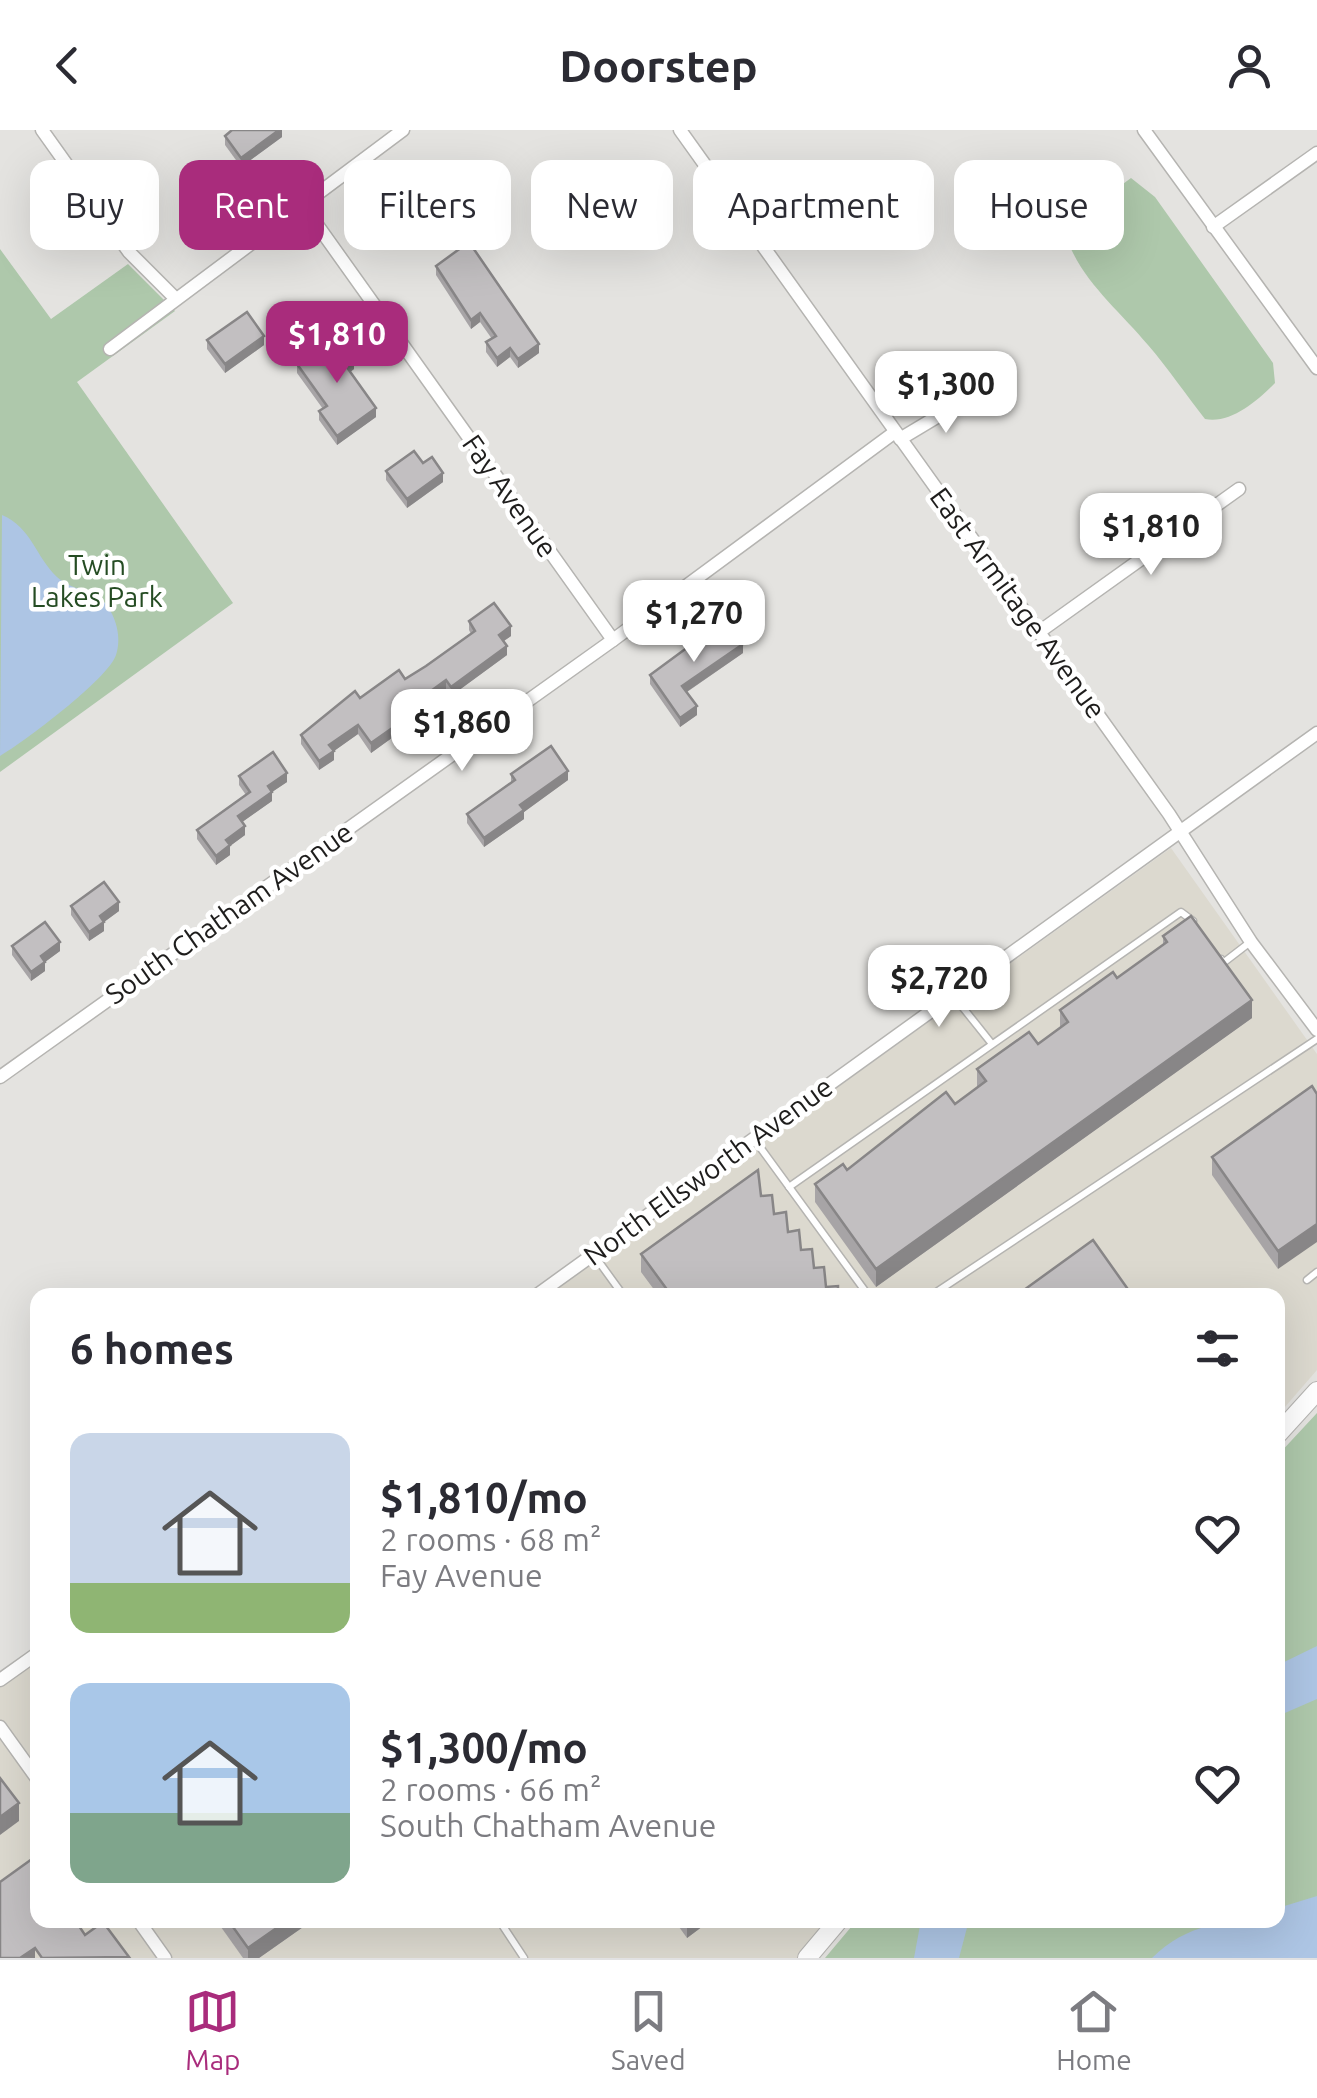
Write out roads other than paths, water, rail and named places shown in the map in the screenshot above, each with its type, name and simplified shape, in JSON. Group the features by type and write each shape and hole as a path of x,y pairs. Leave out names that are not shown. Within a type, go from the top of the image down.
{"main road":[{"path":"1285,1426 1317,1391"},
{"path":"807,1958 831,1928"}],"street":[{"path":"42,130 129,252 176,299"},
{"path":"324,189 403,130"},
{"name":"East Armitage Avenue","path":"680,130 702,160"},
{"path":"1144,130 1317,368"},
{"path":"1213,227 1317,153"},
{"name":"Fay Avenue","path":"324,234 613,640"},
{"path":"110,349 242,250"},
{"name":"East Armitage Avenue","path":"768,250 1251,942 1317,1030"},
{"name":"South Chatham Avenue","path":"0,1076 897,435 970,396"},
{"path":"1038,632 1239,489"},
{"name":"North Ellsworth Avenue","path":"546,1288 1317,732"},
{"path":"0,1680 30,1659"},
{"path":"0,1727 30,1769"},
{"path":"144,1928 165,1958"}],"lane":[{"path":"789,1187 1181,912 1204,936"},
{"path":"1214,950 1223,963 1251,942"},
{"path":"952,994 992,1044"},
{"path":"943,1288 1317,1039"},
{"path":"754,1138 863,1288"},
{"path":"593,1254 617,1288"},
{"path":"1306,1280 1317,1272"},
{"path":"503,1928 524,1958"}],"water":[{"path":"2,515 20,527 57,577 105,603 115,621 118,642 116,655 98,679 0,756"},
{"path":"1317,1646 1317,1699 1285,1713 1285,1662"},
{"path":"1317,1896 1317,1958 1152,1958 1180,1937 1201,1928 1285,1928 1285,1906"},
{"path":"920,1928 967,1928 959,1958 914,1958"}],"park label":[{"name":"Twin Lakes Park","path":"97,581"}]}
